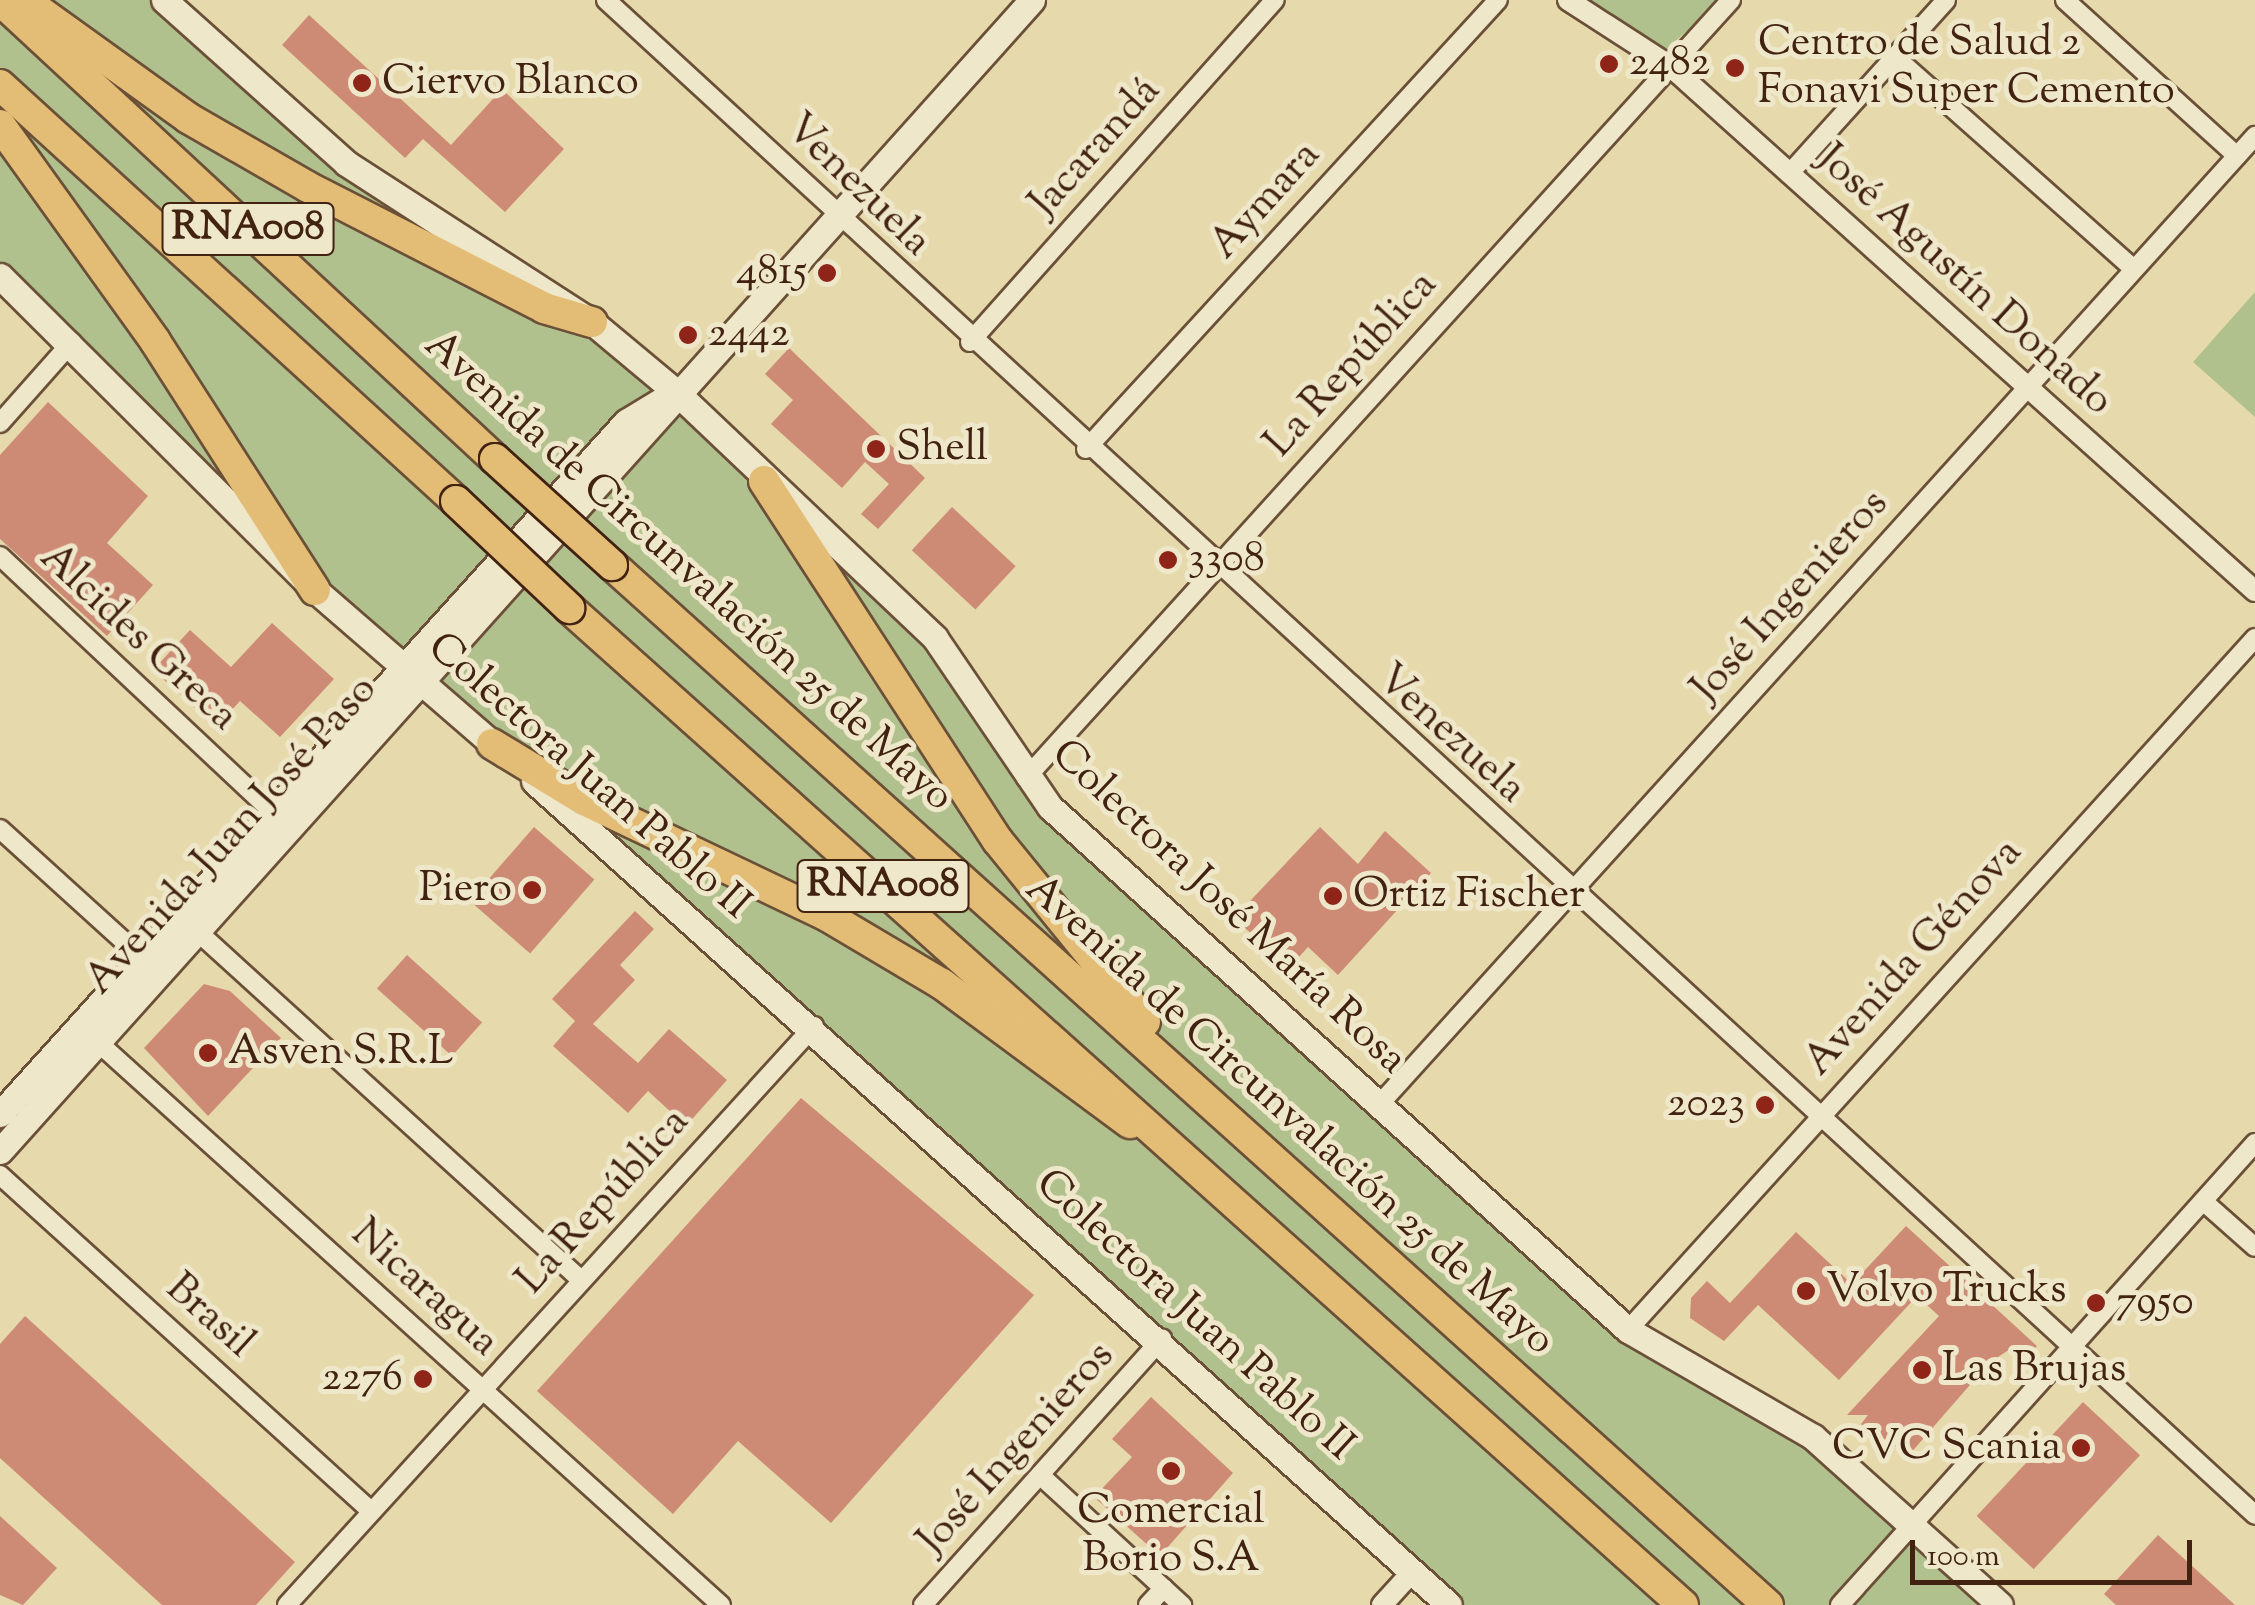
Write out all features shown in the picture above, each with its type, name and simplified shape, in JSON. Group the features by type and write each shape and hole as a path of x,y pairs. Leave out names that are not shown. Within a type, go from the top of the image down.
{"highway":[{"name":"Avenida de Circunvalación 25 de Mayo","path":"0,0 495,459 1172,1061 1768,1605"},
{"path":"24,0 188,118 308,187 544,308 592,322"},
{"name":"RNA008","path":"0,86 570,608 1197,1163 1683,1605"},
{"path":"0,125 155,340 315,590"},
{"path":"764,482 998,841 1113,975 1172,1061"},
{"path":"492,744 584,800 829,916 1197,1163"}],"main road":[{"name":"Colectora José María Rosa","path":"164,0 346,163 592,322 676,392 764,482 935,638 1026,778 1378,1106 1628,1330 1813,1437 2000,1605"},
{"name":"Avenida Juan José Paso","path":"150,966 198,932 646,440 676,392 1032,0"},
{"name":"Colectora Juan Pablo II","path":"0,276 72,342 315,590 814,1026 1450,1605"},
{"name":"Avenida Juan José Paso","path":"0,1151 89,1034 150,966 272,812 626,422 676,392"},
{"name":"Avenida Juan José Paso","path":"0,1114 89,1034"}],"street":[{"name":"Venezuela","path":"606,0 821,195 834,218 2255,1514"},
{"name":"Jacarandá","path":"970,342 1275,0"},
{"name":"Aymara","path":"1086,449 1498,0"},
{"name":"José Agustín Donado","path":"1568,0 1670,66 2255,591"},
{"name":"La República","path":"1026,778 1731,0"},
{"path":"1789,174 1946,0"},
{"path":"2066,0 2237,156"},
{"path":"1895,57 2134,270"},
{"name":"José Ingenieros","path":"1378,1106 2255,136"},
{"path":"0,423 72,342"},
{"name":"Alcides Greca","path":"0,556 272,812"},
{"name":"Avenida Génova","path":"1628,1330 2255,638"},
{"path":"0,829 150,966"},
{"path":"198,932 580,1280"},
{"name":"La República","path":"287,1605 814,1026"},
{"name":"Nicaragua","path":"89,1034 721,1605"},
{"path":"1840,1605 2255,1144"},
{"name":"Brasil","path":"0,1175 371,1511"},
{"path":"2203,1201 2255,1248"},
{"name":"José Ingenieros","path":"923,1605 1162,1339"},
{"path":"1040,1475 1182,1605"},
{"path":"1382,1605 1413,1570"},
{"path":"1148,1605 1164,1588"}],"green space":[{"path":"0,0 164,0 246,77 592,322 935,638 1026,778 1628,1330 1771,1411 2000,1605 1449,1605 492,744 0,276"},
{"path":"1586,0 1722,0 1663,52"},
{"path":"2255,292 2255,417 2193,362"}],"building":[{"path":"309,15 451,145 502,89 564,149 505,212 423,139 405,158 282,45"},
{"path":"789,348 925,478 878,529 861,514 889,484 865,462 842,488 771,424 793,400 765,374"},
{"path":"48,402 148,496 107,543 153,585 107,636 0,539 0,455"},
{"path":"952,507 1016,566 975,609 912,550"},
{"path":"272,623 334,679 280,737 240,701 216,727 153,670 190,630 231,667"},
{"name":"Piero","path":"534,827 594,879 530,953 470,901"},
{"name":"Ortiz Fischer","path":"1320,827 1358,864 1385,831 1431,873 1338,975 1308,947 1289,968 1234,918"},
{"path":"635,911 654,929 620,965 635,980 593,1024 638,1063 669,1029 727,1080 686,1126 648,1091 628,1113 553,1046 575,1021 552,999"},
{"path":"407,955 482,1023 452,1056 377,988"},
{"name":"Asven S.R.L","path":"204,984 230,991 281,1038 208,1116 144,1048"},
{"path":"801,1098 1034,1295 831,1523 738,1441 673,1514 537,1391"},
{"path":"1906,1226 2037,1346 2023,1361 2010,1349 1989,1363 1909,1455 1861,1424 1868,1415 1847,1415 1939,1316 1917,1296 1839,1380 1758,1305 1724,1341 1690,1318 1691,1298 1707,1281 1730,1303 1796,1232 1852,1284"},
{"path":"25,1316 295,1562 256,1605 162,1605 0,1458 0,1344"},
{"path":"1151,1397 1233,1473 1160,1556 1094,1497 1132,1457 1112,1439"},
{"path":"2083,1402 2140,1455 2034,1569 1977,1516"},
{"path":"0,1516 57,1568 23,1605 0,1595"},
{"path":"2158,1535 2235,1605 2116,1605 2104,1594"}],"place":[{"name":"2482","path":"1609,64"},
{"name":"Centro de Salud 2 Fonavi Super Cemento","path":"1735,68"},
{"name":"Ciervo Blanco","path":"362,83"},
{"name":"4815","path":"827,273"},
{"name":"2442","path":"688,335"},
{"name":"Shell","path":"876,449"},
{"name":"3308","path":"1168,560"},
{"name":"Piero","path":"532,890"},
{"name":"Ortiz Fischer","path":"1333,896"},
{"name":"Asven S.R.L","path":"208,1053"},
{"name":"2023","path":"1765,1105"},
{"name":"Volvo Trucks","path":"1806,1291"},
{"name":"7950","path":"2096,1303"},
{"name":"Las Brujas","path":"1922,1370"},
{"name":"2276","path":"423,1379"},
{"name":"CVC Scania","path":"2081,1448"},
{"name":"Comercial Borio S.A","path":"1171,1471"}]}
